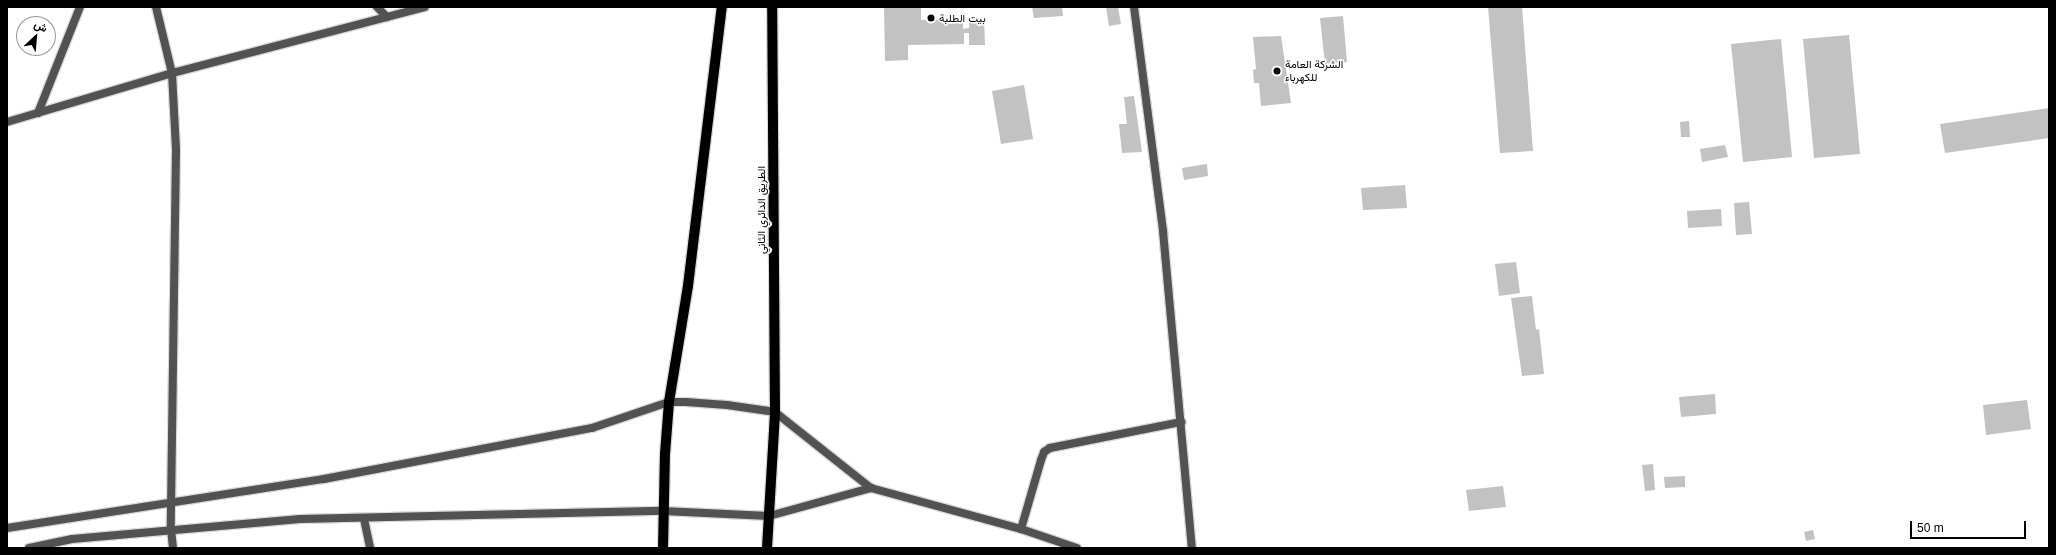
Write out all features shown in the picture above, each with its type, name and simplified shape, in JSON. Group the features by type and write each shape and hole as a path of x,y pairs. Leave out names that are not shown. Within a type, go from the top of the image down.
{"main road":[{"path":"663,548 663,512 670,402 688,286 722,7"},
{"name":"الطريق الدائري الثاني","path":"769,516 774,412 772,7"},
{"path":"767,548 769,516"}],"street":[{"path":"38,113 80,7"},
{"path":"156,7 172,73 176,150 171,529 173,548"},
{"path":"377,7 387,17"},
{"path":"7,122 172,73 425,7"},
{"path":"1134,7 1163,231 1192,548"},
{"path":"7,528 172,504 324,479 555,435 622,419 670,402 727,405 774,412 871,488 1021,529 1077,548"},
{"path":"1021,529 1044,452 1050,448 1181,422"},
{"path":"29,548 72,539 171,529 300,519 364,519 538,512 663,512 769,516 871,488"},
{"path":"364,519 370,548"}],"building":[{"path":"884,7 921,7 921,20 963,19 963,29 969,28 969,18 984,18 985,45 969,45 969,33 964,33 964,44 908,45 908,60 885,61"},
{"path":"1032,7 1062,7 1063,16 1034,18"},
{"path":"1106,7 1118,7 1121,24 1109,26"},
{"path":"1488,7 1522,7 1533,151 1500,153"},
{"path":"1343,16 1347,62 1325,64 1320,18"},
{"path":"1849,35 1860,154 1814,158 1803,39"},
{"path":"1281,36 1291,103 1261,106 1259,83 1254,83 1253,70 1256,69 1253,37"},
{"path":"1781,39 1792,157 1743,162 1731,44"},
{"path":"1024,85 1033,139 1001,144 992,91"},
{"path":"1134,96 1142,152 1122,153 1119,124 1127,124 1124,97"},
{"path":"2049,108 2049,138 1945,153 1940,124"},
{"path":"1689,121 1690,137 1681,137 1680,122"},
{"path":"1725,145 1728,157 1702,162 1700,149"},
{"path":"1207,164 1208,176 1184,180 1182,168"},
{"path":"1405,185 1407,208 1363,210 1361,188"},
{"path":"1749,202 1752,234 1736,235 1734,203"},
{"path":"1721,209 1722,226 1688,228 1687,211"},
{"path":"1516,262 1520,293 1499,296 1495,264"},
{"path":"1532,296 1536,330 1539,329 1544,374 1522,376 1511,298"},
{"path":"1715,394 1716,414 1681,417 1679,397"},
{"path":"2027,400 2031,429 1986,435 1983,405"},
{"path":"1653,464 1655,490 1645,491 1642,465"},
{"path":"1685,476 1685,487 1665,488 1664,477"},
{"path":"1503,486 1506,507 1469,511 1466,490"},
{"path":"1813,530 1815,539 1806,541 1804,532"}],"place":[{"name":"بيت الطلبة","path":"931,18"},
{"name":"الشركة العامة للكهرباء","path":"1277,71"}]}
